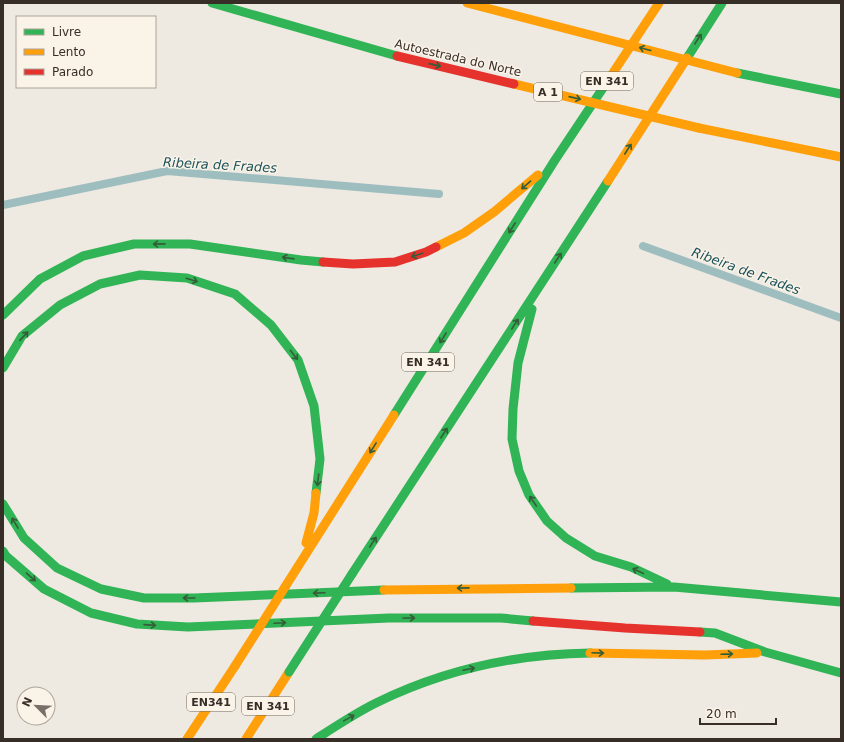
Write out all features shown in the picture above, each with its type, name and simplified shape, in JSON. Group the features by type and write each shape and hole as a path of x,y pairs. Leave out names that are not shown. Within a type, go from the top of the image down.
{"highway":[{"name":"Autoestrada do Norte","path":"212,3 397,56 699,128 841,157"},
{"path":"467,3 737,73 841,94"},
{"name":"EN 341","path":"235,666 555,160 659,3"},
{"name":"EN 341","path":"246,739 722,3"},
{"path":"3,315 40,279 83,256 134,244 190,244 301,260 353,264 395,262 426,252 464,233 494,212 555,160"},
{"path":"3,368 22,336 60,305 100,284 140,275 187,278 235,294 271,325 298,360 314,406 320,459 314,513 300,564"},
{"path":"537,291 518,363 513,409 512,438 519,471 529,495 547,522 566,538 595,556 632,568 674,587"},
{"path":"3,504 24,538 57,568 101,589 144,598 194,598 404,589 674,587 841,602"},
{"path":"3,551 6,556 44,589 91,613 137,624 188,627 389,618 501,618 625,628 715,633 765,652 841,673"},
{"path":"800,598 827,590"},
{"path":"800,598 827,609"},
{"path":"316,739 334,726 390,696 450,673 522,658 588,653 689,655 765,652"},
{"path":"809,664 828,661"},
{"path":"809,664 835,682"},
{"name":"EN341","path":"187,739 235,666"}],"waterway":[{"name":"Ribeira de Frades","path":"3,205 167,171 439,194"},
{"name":"Ribeira de Frades","path":"643,246 841,318"}],"traffic: fast":[{"path":"212,3 397,56"},
{"path":"687,58 722,3"},
{"path":"737,73 841,94"},
{"path":"394,415 555,160 605,85"},
{"path":"352,574 608,181"},
{"path":"3,315 40,279 83,256 134,244 190,244 323,262"},
{"path":"3,368 22,336 60,305 100,284 140,275 187,278 235,294 271,325 298,360 314,406 320,459 316,493"},
{"path":"532,309 518,363 513,409 512,439 519,471 529,495 547,521 566,538 595,556 631,567 667,584"},
{"path":"3,504 24,538 57,568 101,589 144,598 194,598 384,590"},
{"path":"3,551 6,556 44,589 91,613 137,624 188,627 389,618 501,618 533,621"},
{"path":"289,672 352,574"},
{"path":"571,588 674,587 841,602"},
{"path":"700,632 715,633 765,652 841,673"},
{"path":"316,739 378,702 429,681 481,666 508,661 563,654 590,653"}],"traffic: slow":[{"path":"467,3 737,73"},
{"path":"605,85 659,3"},
{"path":"608,181 687,58"},
{"path":"514,84 699,128"},
{"path":"699,128 841,157"},
{"path":"436,247 464,233 494,212 538,175"},
{"path":"285,587 394,415"},
{"path":"306,543 314,513 316,493"},
{"path":"235,666 285,587"},
{"path":"384,590 571,588"},
{"path":"590,653 705,655 757,653"},
{"path":"187,739 235,666"},
{"path":"246,739 289,672"}],"traffic: jam":[{"path":"397,56 514,84"},
{"path":"323,262 353,264 395,262 426,252 436,247"},
{"path":"533,621 700,632"}]}
